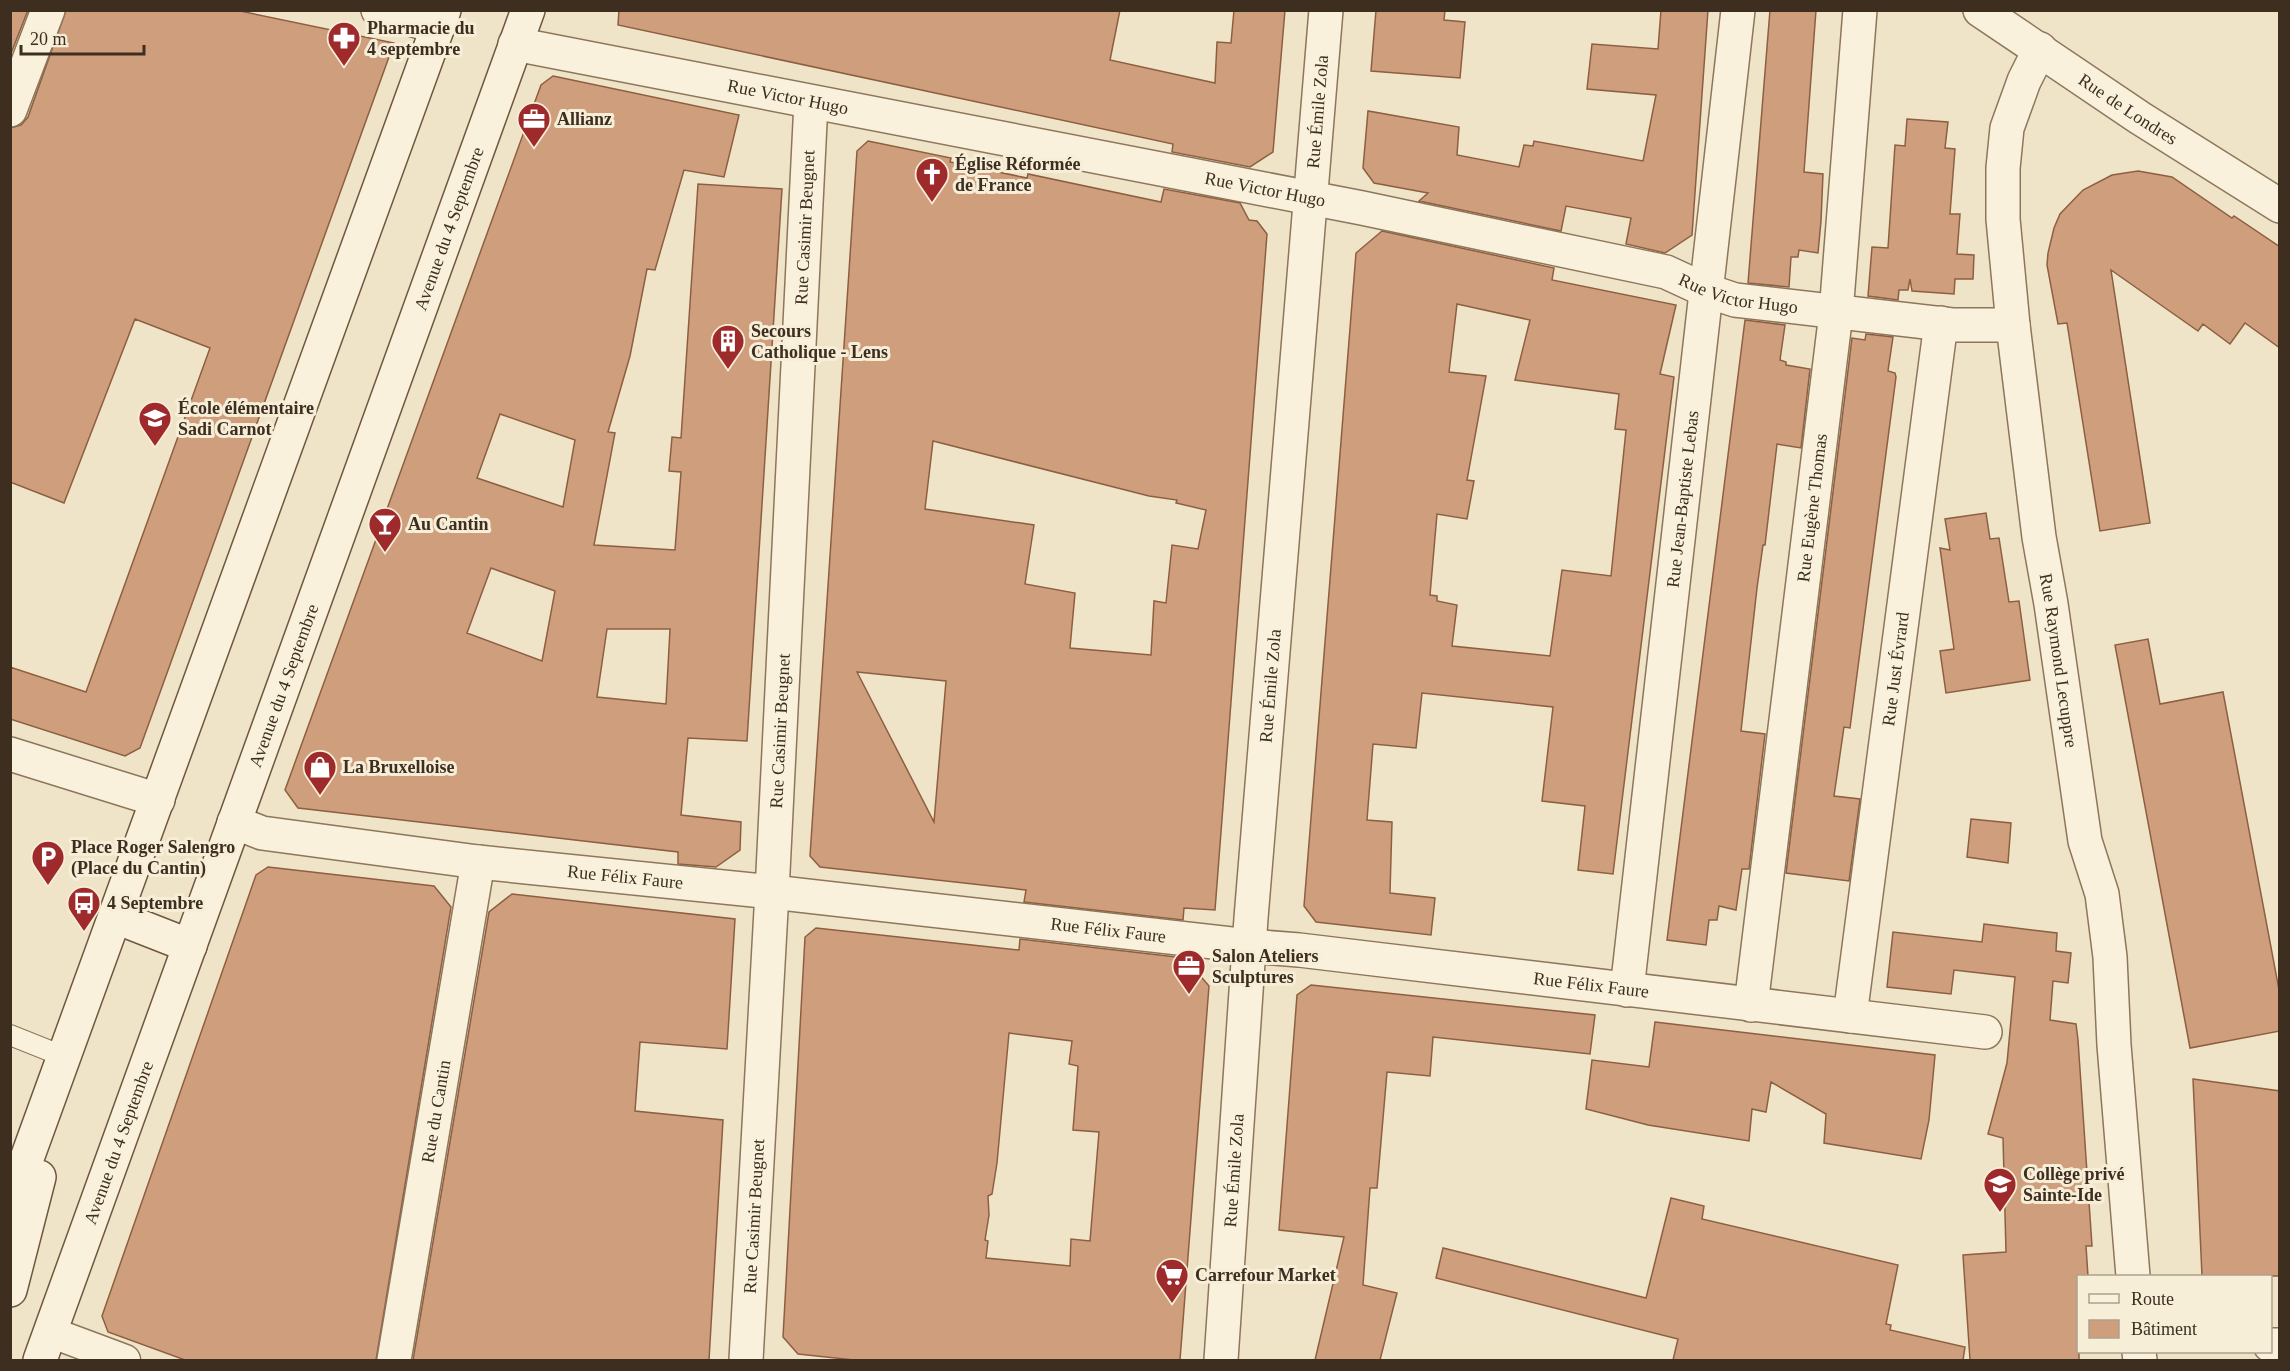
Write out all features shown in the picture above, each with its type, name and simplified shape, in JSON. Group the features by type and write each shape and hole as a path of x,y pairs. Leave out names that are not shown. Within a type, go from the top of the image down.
{"street":[{"path":"10,110 48,10"},
{"path":"10,1205 441,19 378,10"},
{"name":"Avenue du 4 Septembre","path":"45,1346 528,10"},
{"name":"Rue Émile Zola","path":"1221,1360 1249,946 1326,10"},
{"name":"Rue Jean-Baptiste Lebas","path":"1627,990 1738,10"},
{"name":"Rue Eugène Thomas","path":"1751,1005 1836,313 1860,10"},
{"name":"Rue de Londres","path":"1980,10 2140,118 2280,206"},
{"name":"Rue Victor Hugo","path":"515,44 1362,208 1666,272 1705,290 1736,300 1952,326 2013,325"},
{"name":"Rue Raymond Lecuppre","path":"2040,50 2024,81 2007,128 2003,168 2003,219 2013,325 2040,537 2085,841 2102,894 2110,957 2114,1045 2133,1275"},
{"name":"Rue Casimir Beugnet","path":"746,1360 772,892 811,102"},
{"name":"Rue Just Évrard","path":"1850,1016 1941,323"},
{"path":"10,754 158,800"},
{"name":"Rue Félix Faure","path":"234,822 262,833 478,861 1299,950 1985,1032"},
{"name":"Rue du Cantin","path":"394,1360 478,861"},
{"path":"116,917 189,946"},
{"path":"10,1290 40,1174 39,1127"},
{"path":"45,1346 125,1360"}],"lane":[{"path":"10,1035 65,1057"}],"building":[{"path":"10,10 28,10 10,56"},
{"path":"66,10 235,10 394,43 140,748 125,756 10,719 10,667 86,692 210,348 135,319 64,503 10,482 10,128 21,125 28,117"},
{"path":"619,10 1120,10 1110,60 1215,83 1217,42 1231,43 1234,10 1285,10 1273,152 1250,167 1172,152 1173,144 618,25"},
{"path":"1376,10 1445,10 1444,20 1465,22 1460,78 1371,71"},
{"path":"1661,10 1708,10 1692,235 1665,253 1626,244 1631,218 1566,206 1561,231 1419,201 1428,193 1374,183 1363,168 1368,111 1459,127 1457,155 1519,167 1524,145 1533,146 1534,141 1643,161 1656,95 1587,89 1592,44 1658,49"},
{"path":"1770,10 1816,10 1804,172 1823,174 1818,253 1799,250 1798,257 1791,257 1789,287 1748,283"},
{"path":"553,76 739,115 724,177 684,170 655,270 647,269 630,356 608,432 615,433 594,545 675,550 681,472 669,471 672,437 681,438 698,184 782,189 747,741 688,738 681,815 741,822 740,850 716,867 678,864 678,852 298,808 285,790 541,85","holes":["500,414 575,440 563,507 477,478","491,568 555,591 542,661 467,633","607,629 670,629 666,704 597,697"]},
{"path":"1907,119 1948,122 1945,148 1955,149 1950,214 1960,214 1957,254 1974,255 1973,279 1955,279 1954,294 1912,291 1910,279 1908,290 1899,290 1898,300 1868,296 1872,247 1888,248 1895,145 1905,146"},
{"path":"868,141 951,158 950,162 1027,178 1028,174 1161,202 1164,189 1240,203 1249,220 1257,221 1267,234 1215,910 1184,908 1183,920 1024,902 1026,890 820,867 810,856 857,151","holes":["933,441 1149,496 1177,500 1176,503 1206,510 1198,549 1172,545 1166,603 1154,601 1151,655 1070,648 1075,593 1025,584 1034,525 925,509","857,672 946,681 934,822"]},
{"path":"2138,171 2172,177 2280,247 2280,348 2245,323 2230,344 2203,324 2198,331 2111,270 2150,523 2100,531 2067,323 2058,324 2047,265 2048,253 2060,214 2083,190 2112,175"},
{"path":"1382,231 1554,268 1552,280 1676,305 1660,374 1674,377 1613,874 1578,870 1585,806 1542,801 1553,707 1422,693 1416,748 1373,744 1367,820 1392,822 1390,893 1435,898 1431,935 1316,922 1304,906 1356,253","holes":["1457,304 1530,320 1515,380 1619,394 1615,429 1626,430 1611,576 1562,570 1550,656 1452,646 1457,605 1437,601 1437,596 1430,595 1437,514 1467,519 1474,481 1467,480 1486,376 1449,372"]},
{"path":"1745,320 1785,325 1780,360 1786,362 1786,365 1810,369 1801,448 1777,444 1765,545 1763,545 1757,588 1741,731 1765,734 1749,869 1742,869 1736,910 1719,906 1717,920 1709,920 1706,945 1667,940"},
{"path":"1866,334 1893,337 1888,371 1895,373 1896,377 1850,728 1844,727 1834,796 1860,799 1849,881 1786,873 1852,338 1865,340"},
{"path":"1986,513 1990,539 1999,538 2009,602 2019,601 2030,680 1946,693 1940,651 1954,649 1940,548 1950,550 1945,519"},
{"path":"2148,639 2160,704 2223,692 2280,995 2280,1031 2190,1048 2115,645"},
{"path":"1971,819 2011,823 2008,863 1967,857"},
{"path":"268,867 434,886 451,907 376,1360 185,1360 108,1332 102,1316 256,875"},
{"path":"512,894 735,919 727,1049 640,1042 635,1111 723,1120 709,1360 413,1360 489,912"},
{"path":"1984,924 2057,933 2056,951 2071,953 2068,983 2053,981 2050,1020 2076,1024 2078,1040 2092,1246 2086,1246 2088,1275 2077,1275 2077,1353 2079,1353 2079,1360 1970,1360 1963,1255 2006,1252 2003,1138 1988,1134 2007,1063 2015,977 1954,970 1951,994 1887,987 1893,932 1982,942"},
{"path":"816,928 1019,950 1020,939 1185,958 1209,986 1180,1360 854,1360 798,1354 783,1337 805,937","holes":["1009,1033 1072,1041 1069,1064 1078,1066 1073,1130 1099,1132 1090,1241 1071,1239 1070,1266 986,1258 988,1196 992,1194 997,1163"]},
{"path":"1311,985 1595,1015 1590,1054 1433,1037 1430,1076 1387,1072 1377,1188 1370,1188 1363,1285 1397,1293 1380,1360 1315,1360 1344,1237 1279,1230 1297,995"},
{"path":"1655,1022 1935,1055 1929,1120 1921,1159 1824,1143 1826,1114 1771,1082 1766,1112 1752,1109 1749,1141 1648,1125 1586,1109 1592,1060 1649,1067"},
{"path":"2193,1079 2280,1091 2280,1276 2202,1275"},
{"path":"1671,1198 1704,1206 1702,1219 1898,1265 1886,1324 1891,1325 1890,1330 1965,1347 1963,1360 1673,1360 1678,1339 1436,1278 1443,1248 1646,1298"}],"place":[{"name":"Pharmacie du 4 septembre","path":"344,67"},
{"name":"Allianz","path":"534,148"},
{"name":"Église Réformée de France","path":"932,203"},
{"name":"Secours Catholique - Lens","path":"728,370"},
{"name":"École élémentaire Sadi Carnot","path":"155,447"},
{"name":"Au Cantin","path":"385,553"},
{"name":"La Bruxelloise","path":"320,796"},
{"name":"Place Roger Salengro (Place du Cantin)","path":"48,886"},
{"name":"4 Septembre","path":"84,932"},
{"name":"Salon Ateliers Sculptures","path":"1189,995"},
{"name":"Collège privé Sainte-Ide","path":"2000,1213"},
{"name":"Carrefour Market","path":"1172,1304"}]}
